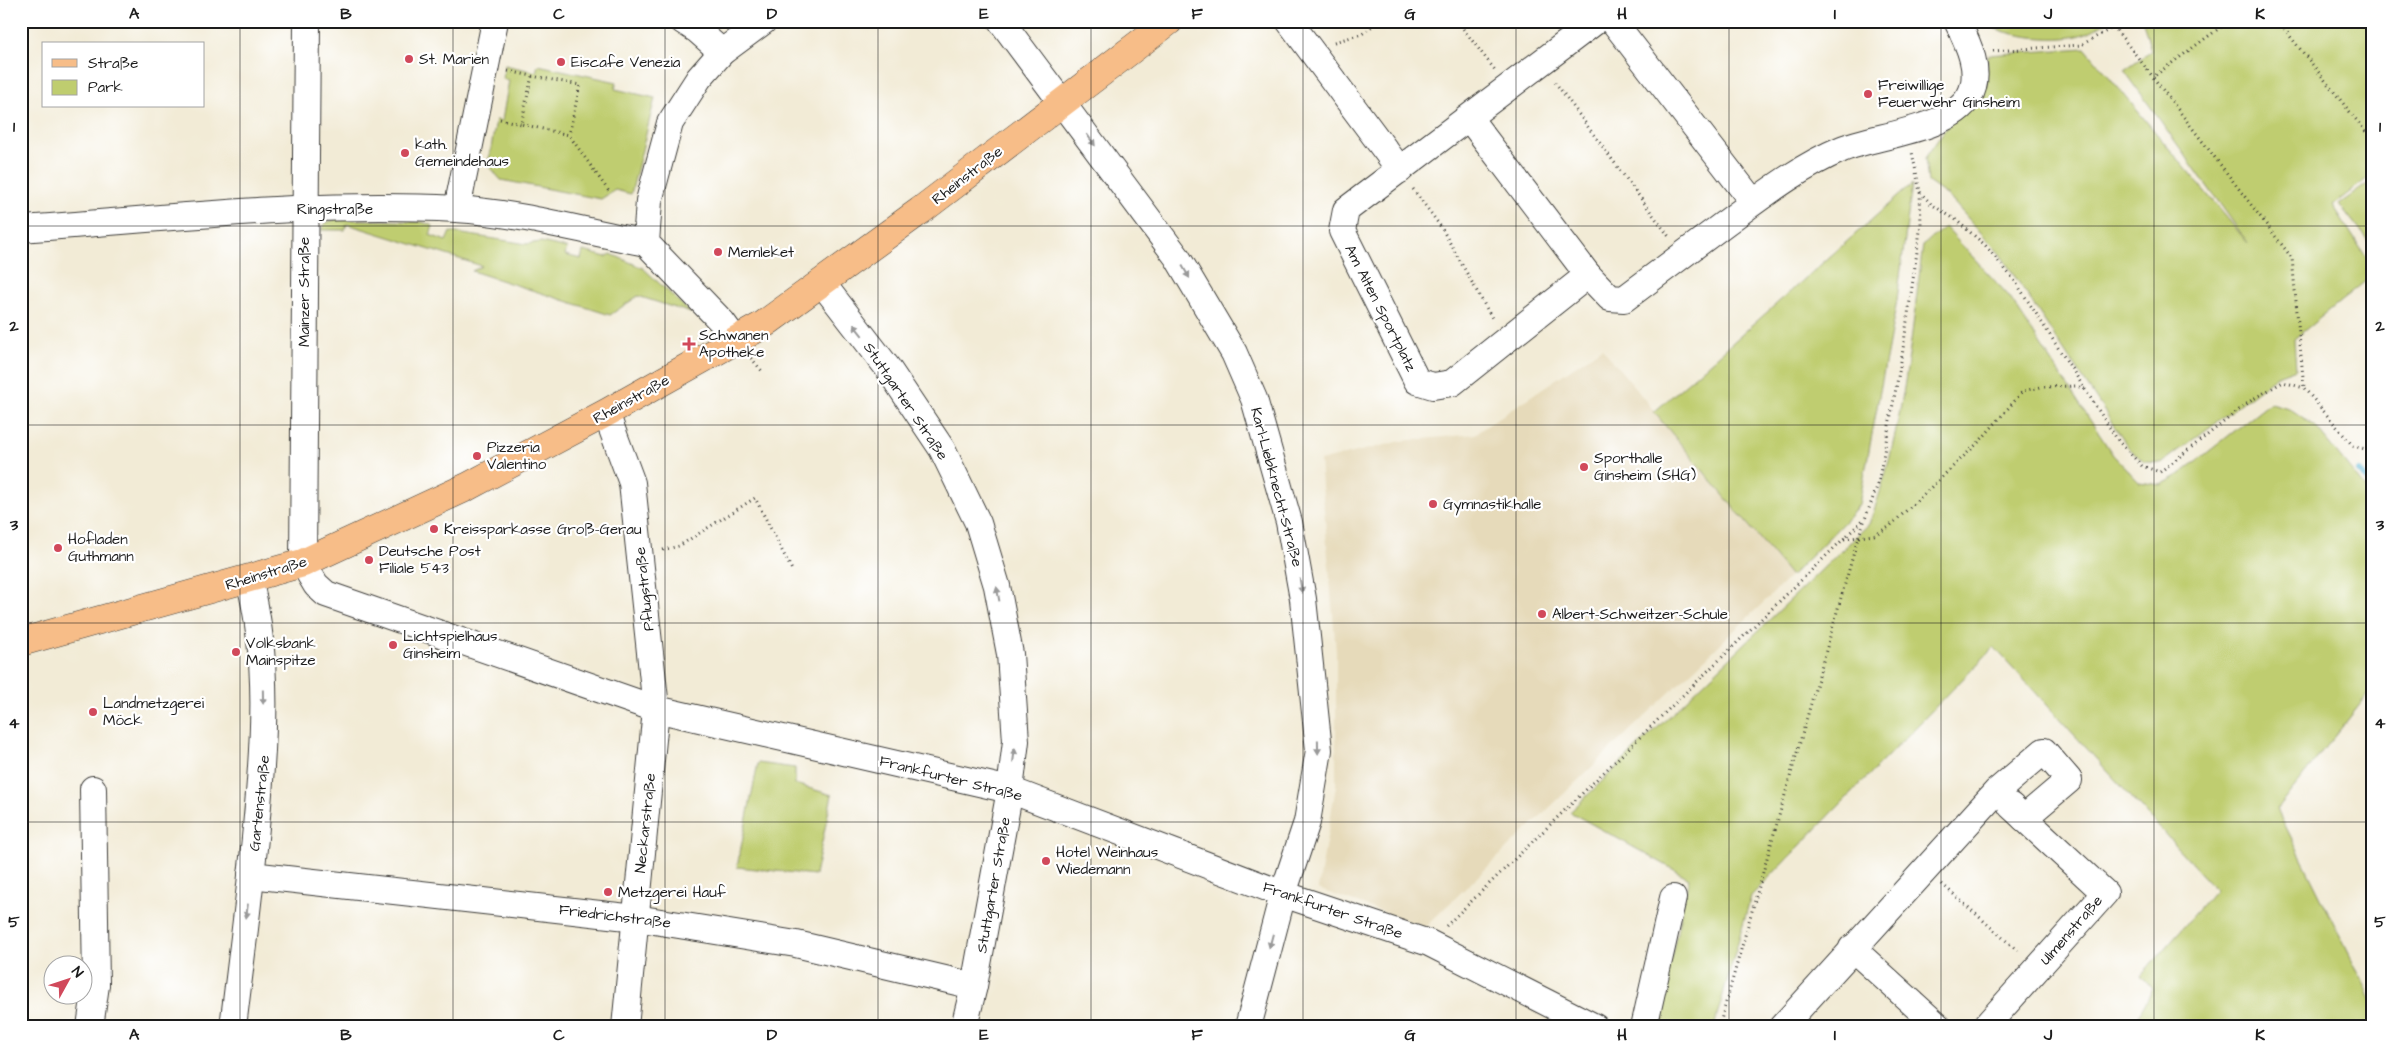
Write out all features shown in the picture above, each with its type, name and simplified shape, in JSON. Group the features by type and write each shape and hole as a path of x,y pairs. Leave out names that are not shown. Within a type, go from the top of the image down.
{"main road":[{"name":"Rheinstraße","path":"21,642 303,563 467,487 606,413 744,351 762,326 822,283 1169,21"}],"street":[{"name":"Mainzer Straße","path":"303,563 304,209 307,21"},
{"path":"456,209 495,21"},
{"path":"683,21 697,30 722,52"},
{"path":"744,351 723,324 646,243 649,201 670,123 699,78 722,52 764,21"},
{"name":"Karl-Liebknecht-Straße","path":"1001,21 1177,257 1234,353 1254,399 1269,446 1297,562 1303,599 1319,750 1307,822 1283,894 1248,1027"},
{"path":"1289,21 1400,170"},
{"name":"Am Alten Sportplatz","path":"1588,275 1452,384 1433,386 1417,381 1342,231 1346,210 1596,21"},
{"path":"1613,21 1753,202"},
{"path":"1468,118 1588,275 1610,298 1624,299 1753,202 1813,162 1868,140 1908,131 1939,120 1969,97 1974,81 1972,52 1957,21"},
{"name":"Ringstraße","path":"21,229 304,209 456,209 514,217 646,243"},
{"name":"Stuttgarter Straße","path":"822,283 886,367 942,449 978,523 996,586 1010,654 1016,741 1010,790 974,986 964,1027"},
{"name":"Pflugstraße","path":"606,413 632,484 656,709"},
{"name":"Frankfurter Straße","path":"303,563 316,585 326,594 656,709 1010,790 1283,894 1429,943 1563,1019 1595,1027"},
{"name":"Gartenstraße","path":"233,1027 252,875 264,747 257,611 249,579"},
{"name":"Neckarstraße","path":"625,1027 656,709"},
{"path":"1782,1027 1996,792 2044,751 2069,780 2024,818"},
{"path":"90,1027 96,985 93,789"},
{"name":"Ulmenstraße","path":"1985,1027 2105,893 1996,792"},
{"name":"Friedrichstraße","path":"252,875 636,918 796,944 974,986"},
{"path":"1644,1027 1673,898"},
{"path":"1852,948 1939,1027"}],"path":[{"path":"1319,60 1336,40 1362,34 1379,21"},
{"path":"1457,21 1508,88"},
{"path":"2115,21 2114,27 2292,258 2304,388"},
{"path":"2153,77 2229,21"},
{"path":"2278,21 2373,141"},
{"path":"1972,52 2081,45 2114,27"},
{"path":"1541,63 1682,255"},
{"path":"504,70 580,85 570,135"},
{"path":"522,124 532,76"},
{"path":"502,120 570,135 610,193"},
{"path":"1719,1027 1858,538 1878,484 1902,356 1921,224 1920,192 1908,131"},
{"path":"1400,170 1441,227 1505,341"},
{"path":"1920,192 1930,204 1956,220 1985,245 2015,281 2119,442 2142,466 2160,472 2254,399 2283,382 2304,388 2353,446 2373,452"},
{"path":"744,351 762,371"},
{"path":"1844,539 1858,538 1882,531 1896,521 1980,441 2023,391 2041,387 2077,386 2087,390"},
{"path":"640,555 679,546 755,498 792,570"},
{"path":"1429,943 1864,518"},
{"path":"1925,869 2037,969"}],"shaded area":[{"name":"Albert-Schweitzer-Schule","path":"1602,348 1791,576 1425,927 1318,889 1336,786 1336,651 1320,461 1401,441 1475,434"}],"green space":[{"path":"1979,21 2109,21 2081,35 2043,38 2001,31"},
{"path":"2143,21 2368,21 2373,27 2373,174 2333,205 2373,268 2373,275 2294,339 2296,369 2277,376 2162,463 2144,462 2128,447 2000,254 1948,196 1928,182 1925,158 1986,79 1988,55 2085,48 2248,243 2124,70 2151,51"},
{"path":"505,65 536,72 538,65 617,82 615,89 655,98 631,194 615,190 601,199 501,180 488,165 496,120 502,121 509,80 503,79"},
{"path":"2373,180 2373,247 2339,204"},
{"path":"1912,184 1897,300 1859,504 1852,514 1791,576 1654,412"},
{"path":"336,219 422,222 433,226 430,235 446,241 450,232 527,244 541,242 567,248 565,255 581,259 583,251 606,257 611,254 643,268 691,313 638,296 610,315 472,271 482,266 347,224 345,230 321,230 326,223"},
{"path":"1945,227 2008,295 2113,455 2139,482 2161,485 2179,475 2270,403 2289,408 2315,426 2373,498 2373,688 2277,809 2373,1002 2373,1027 2132,1027 2153,989 2141,975 2216,890 1994,647 1751,896 1714,1027 1656,1027 1689,878 1570,812 1869,524 1881,490 1898,421 1910,351 1923,245"},
{"path":"758,763 795,768 795,784 832,795 815,875 737,867"}],"waterway":[{"path":"2359,471 2373,486"}],"place":[{"name":"St. Marien","path":"409,59"},
{"name":"Eiscafe Venezia","path":"561,62"},
{"name":"Freiwillige Feuerwehr Ginsheim","path":"1868,94"},
{"name":"kath. Gemeindehaus","path":"405,153"},
{"name":"Memleket","path":"718,252"},
{"name":"Schwanen Apotheke","path":"689,344"},
{"name":"Pizzeria Valentino","path":"477,456"},
{"name":"Sporthalle Ginsheim (SHG)","path":"1584,467"},
{"name":"Gymnastikhalle","path":"1433,504"},
{"name":"Kreissparkasse Groß-Gerau","path":"434,529"},
{"name":"Hofladen Guthmann","path":"58,548"},
{"name":"Deutsche Post Filiale 543","path":"369,560"},
{"name":"Albert-Schweitzer-Schule","path":"1542,614"},
{"name":"Lichtspielhaus Ginsheim","path":"393,645"},
{"name":"Volksbank Mainspitze","path":"236,652"},
{"name":"Landmetzgerei Möck","path":"93,712"},
{"name":"Hotel Weinhaus Wiedemann","path":"1046,861"},
{"name":"Metzgerei Hauf","path":"608,892"}]}
